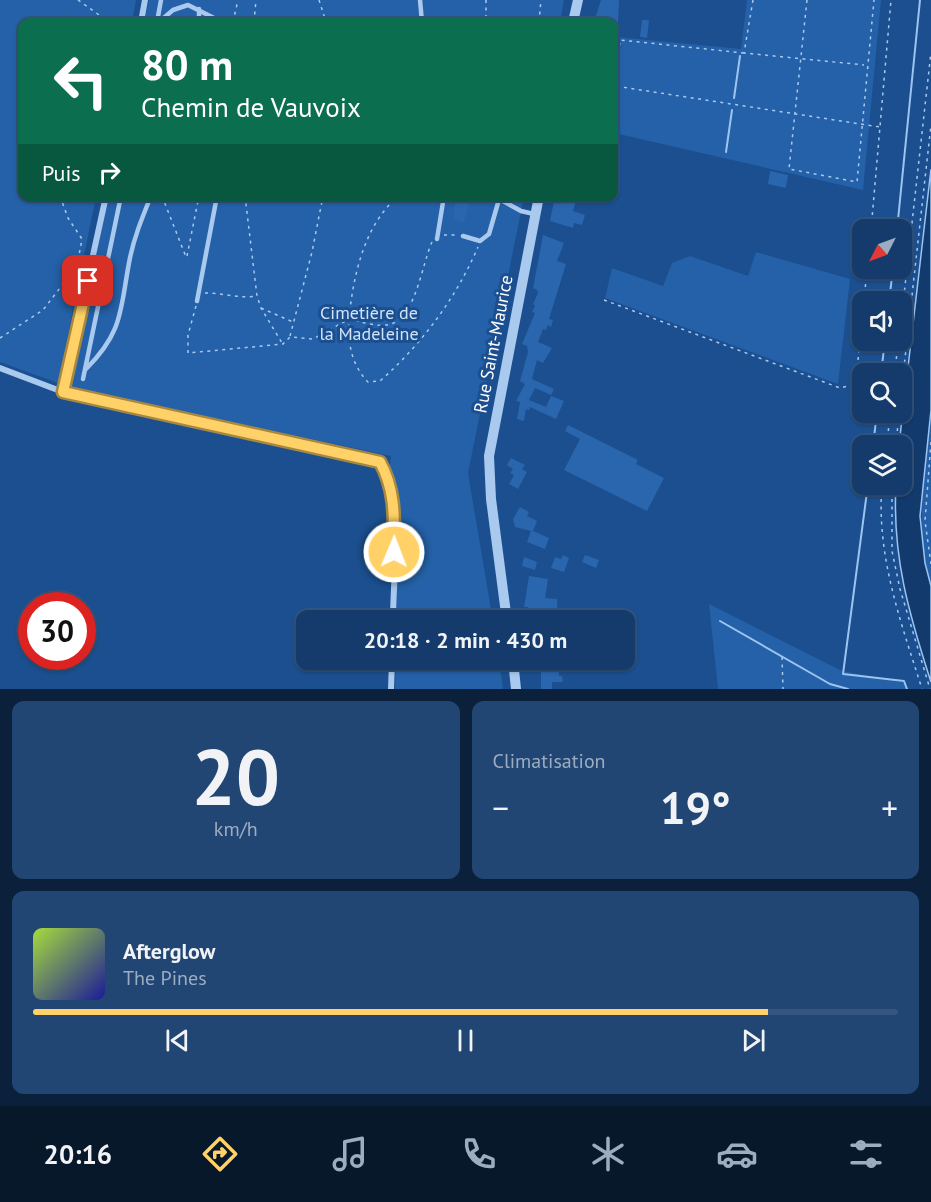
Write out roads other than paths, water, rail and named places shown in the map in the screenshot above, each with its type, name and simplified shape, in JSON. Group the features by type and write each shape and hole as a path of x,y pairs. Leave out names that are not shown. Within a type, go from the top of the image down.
{"street":[{"path":"142,18 145,0"},
{"path":"574,18 578,0"},
{"path":"63,392 105,201"},
{"name":"Rue Saint-Maurice","path":"506,610 491,499 489,456 538,201"},
{"path":"0,368 63,392 380,462 390,480 395,506 393,610"},
{"path":"391,689 392,670"},
{"path":"514,670 516,689"}],"lane":[{"path":"158,18 160,0"},
{"path":"420,0 422,18"},
{"path":"164,18 181,6 199,9 215,18"},
{"path":"199,9 199,18"},
{"path":"82,379 86,369 120,201"},
{"path":"86,369 107,347 121,316 129,263 149,201"},
{"path":"197,301 216,201"},
{"path":"436,239 443,201"},
{"path":"463,236 480,241 489,234 500,201"},
{"path":"506,201 521,211 536,214"}],"waterway":[{"path":"898,219 920,0"},
{"path":"734,98 740,56"},
{"path":"726,152 732,110"},
{"path":"890,291 892,279"},
{"path":"882,363 884,351"},
{"path":"874,435 876,423"},
{"path":"867,495 843,674 904,681 907,689"},
{"path":"720,621 830,684 848,689"}],"park label":[{"name":"Cimetière de la Madeleine","path":"369,322"}]}
